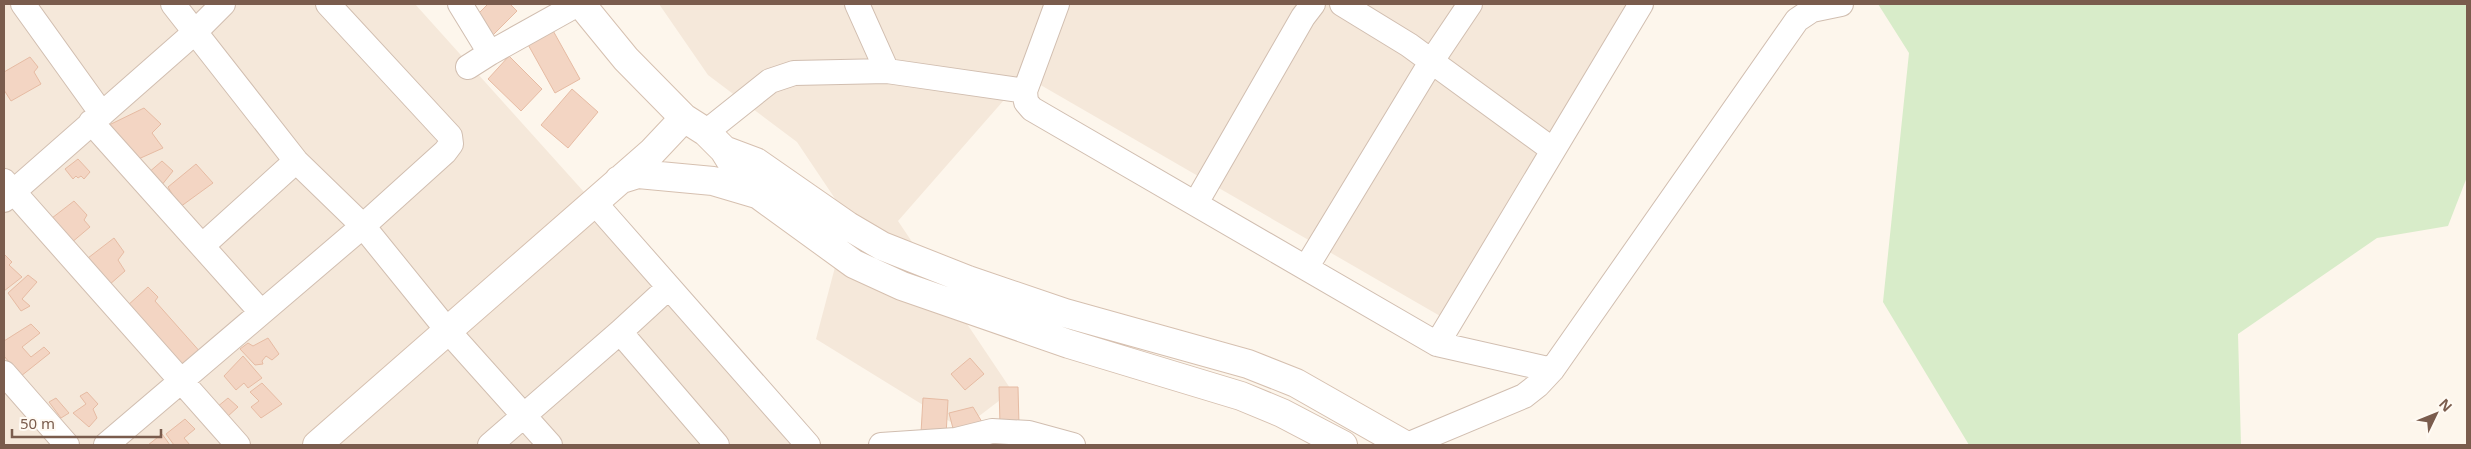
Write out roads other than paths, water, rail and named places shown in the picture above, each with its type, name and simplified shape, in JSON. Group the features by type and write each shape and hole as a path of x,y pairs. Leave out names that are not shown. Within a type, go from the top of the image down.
{"main road":[{"path":"580,4 626,59 705,133 742,179 759,195 854,264 902,286 1069,344 1241,396 1282,413 1343,445"},
{"path":"318,445 652,152 705,133 756,162 848,226 882,246 968,280 1064,313 1177,342 1248,364 1296,383 1406,445"},
{"path":"620,180 638,174 713,182 759,195"},
{"path":"1169,373 1177,342"}],"street":[{"path":"23,4 96,118 202,246 261,312"},
{"path":"172,4 296,161 363,226 448,331 550,445"},
{"path":"223,4 194,33 96,118 7,191 238,445"},
{"path":"106,445 363,226 445,152 451,144 450,136 328,4"},
{"path":"460,4 490,53"},
{"path":"468,67 580,4"},
{"path":"857,4 887,71"},
{"path":"1058,4 1024,91 1026,102 1032,109 1437,344 1552,370"},
{"path":"1196,203 1303,17 1313,4"},
{"path":"1342,4 1409,45 1553,150"},
{"path":"1306,268 1430,62 1470,4"},
{"path":"1437,344 1491,258 1553,150 1641,4"},
{"path":"1406,445 1524,396 1538,385 1552,370 1797,20 1812,10 1841,4"},
{"path":"705,133 770,81 794,73 887,71 1024,91"},
{"path":"202,246 296,161"},
{"path":"594,202 808,445"},
{"path":"490,445 523,414 620,332 668,287"},
{"path":"620,332 717,445"},
{"path":"4,373 67,445"},
{"path":"881,445 956,440 992,431 1029,433 1073,445"}]}
